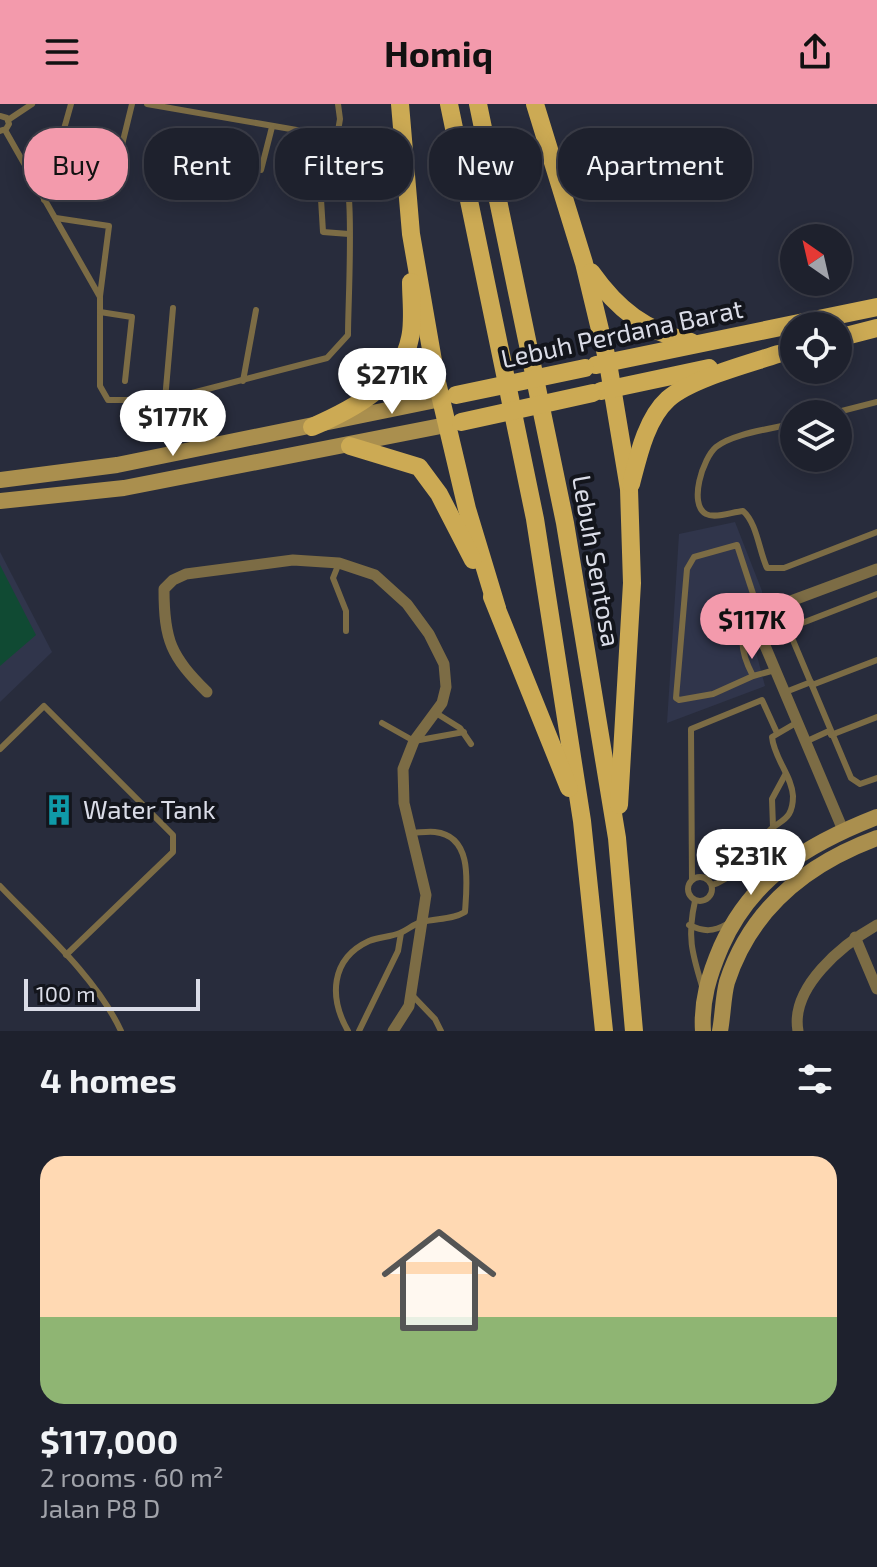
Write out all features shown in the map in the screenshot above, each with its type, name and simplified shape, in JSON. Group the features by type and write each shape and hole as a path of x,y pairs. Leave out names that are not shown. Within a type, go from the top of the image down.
{"main road":[{"path":"312,427 361,402 399,366 410,339 411,234 400,104"},
{"name":"Lebuh Sentosa","path":"449,104 535,519 582,821 604,1031"},
{"name":"Lebuh Sentosa","path":"478,104 565,523 617,838 634,1031"},
{"path":"535,104 584,263 608,363 629,489 632,583 617,838"},
{"path":"411,234 448,397 467,509 497,608 582,821"},
{"path":"584,263 610,299 642,324 667,336 698,344"},
{"name":"Lebuh Perdana Barat","path":"448,397 877,307"},
{"path":"852,334 877,328"},
{"name":"Lebuh Perdana Barat","path":"453,423 780,353"},
{"path":"629,489 639,452 654,418 668,399 693,384 780,354"},
{"path":"350,446 419,467 445,506 497,608"}],"street":[{"name":"Lebuh Perdana Barat","path":"0,480 117,465 448,397"},
{"name":"Lebuh Perdana Barat","path":"0,501 124,488 350,446 453,423"},
{"path":"207,692 171,651 164,589 186,574 293,560 339,563 375,575 407,604 429,634 444,664 446,687 436,713 414,741 403,769 409,833 426,895 412,995 409,1006 393,1031"},
{"path":"843,830 760,634 762,621 772,608 877,569"},
{"path":"703,1031 704,994 712,968 732,922 754,893 785,864 843,830 877,817"},
{"path":"720,1031 727,983 750,933 773,901 817,865 877,838"},
{"path":"798,1031 795,1017 814,976 855,937 877,925"},
{"path":"855,937 877,989"}],"lane":[{"path":"8,120 32,104"},
{"path":"64,128 71,104"},
{"path":"126,128 132,104"},
{"path":"147,104 278,128"},
{"path":"338,104 338,128"},
{"path":"0,116 8,120"},
{"path":"8,120 8,126 2,131 24,167"},
{"path":"261,170 272,127"},
{"path":"44,200 100,297"},
{"path":"321,200 323,232 349,234"},
{"path":"56,218 109,226 100,297 100,386 108,400 165,400 327,358 348,335 348,200"},
{"path":"165,400 173,308"},
{"path":"243,381 256,310"},
{"path":"100,312 132,317 125,381"},
{"path":"852,408 877,402"},
{"path":"780,427 733,439 716,447 703,464 697,504 702,512 711,516 743,511 750,517 767,568 784,568 877,532"},
{"path":"753,676 743,652 743,631 750,620 762,621 737,545 694,557 687,569 676,698 713,694 775,670"},
{"path":"339,563 333,578 346,611 346,631"},
{"path":"877,594 791,630 830,733 855,783 877,778"},
{"path":"783,693 877,660"},
{"path":"695,901 688,892 692,880 691,729 762,700 777,733"},
{"path":"0,749 44,706 173,835 173,852 66,955"},
{"path":"436,713 464,732 471,744"},
{"path":"805,742 877,717"},
{"path":"382,723 414,741 464,732"},
{"path":"712,885 731,875 773,827 787,818 793,795 773,747 772,737 796,723"},
{"path":"773,827 772,799 785,775"},
{"path":"348,1031 337,1011 336,985 344,961 371,940 401,933 423,922 465,912 466,888 460,844 451,836 434,831 409,833"},
{"path":"692,880 703,877 712,885 712,893 707,900 695,901"},
{"path":"0,886 66,955 113,1014 121,1031"},
{"path":"695,901 689,925 690,946 704,994"},
{"path":"689,925 715,931 732,922"},
{"path":"359,1031 398,951 401,933"},
{"path":"412,995 435,1019 441,1031"}],"shaded area":[{"path":"735,522 762,591 763,606 753,620 751,633 765,686 667,723 679,534"},
{"path":"0,552 52,652 0,702"}],"green space":[{"path":"0,565 36,635 0,666"}],"place":[{"name":"Water Tank","path":"59,810"}]}
